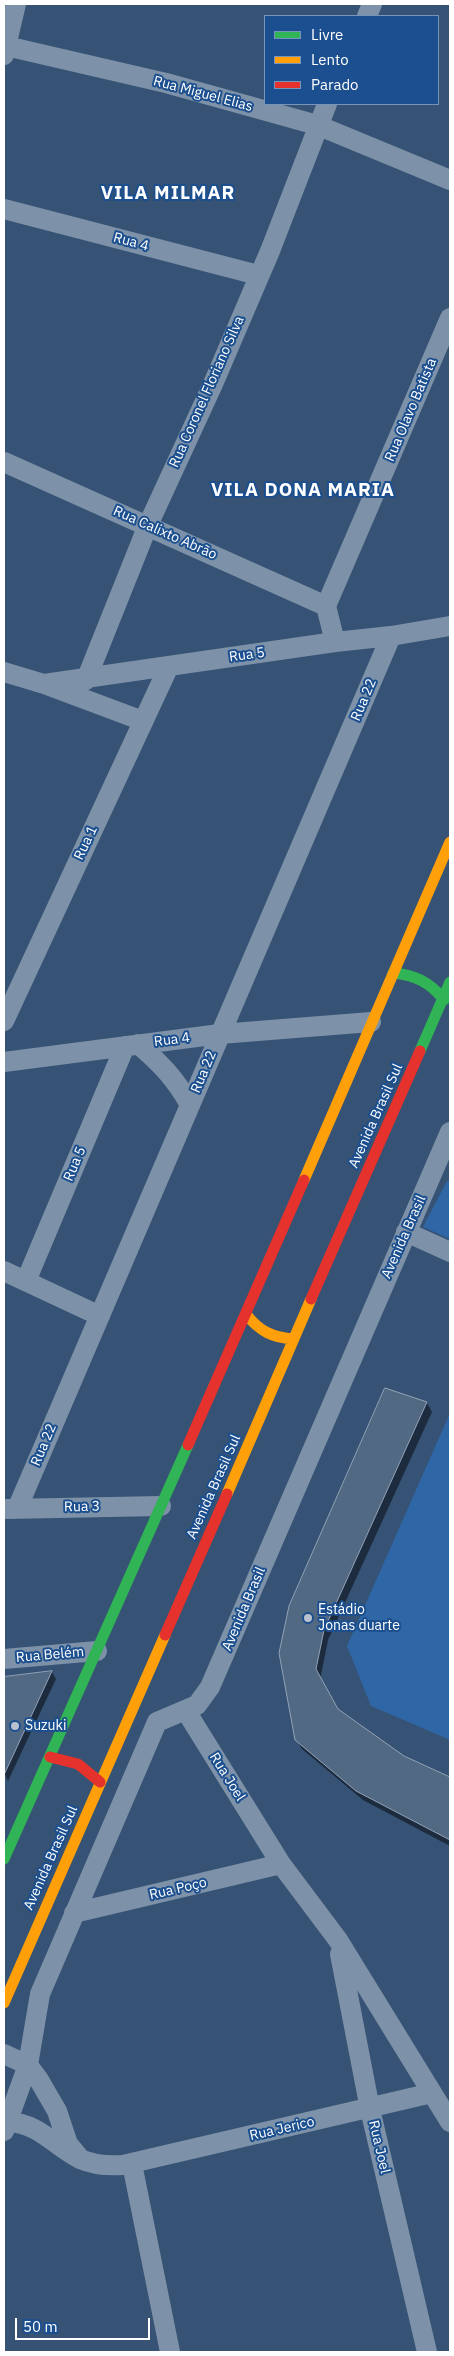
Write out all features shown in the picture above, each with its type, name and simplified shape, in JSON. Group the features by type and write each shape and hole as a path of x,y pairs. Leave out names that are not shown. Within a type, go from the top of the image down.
{"main road":[{"path":"4,1859 246,1314 450,842"},
{"path":"405,944 416,959"},
{"path":"393,973 409,974 423,978 434,987 444,1000"},
{"name":"Avenida Brasil Sul","path":"4,2003 280,1368 444,1000 450,982"},
{"path":"246,1314 254,1326 266,1334 279,1339 294,1339"},
{"path":"232,1345 246,1345"},
{"path":"272,1357 280,1368"},
{"path":"62,1731 72,1742"},
{"path":"97,1754 112,1755"},
{"path":"50,1757 65,1758 79,1762 91,1771 100,1782"}],"street":[{"path":"5,51 16,4"},
{"name":"Rua Miguel Elias","path":"5,51 166,83 317,125 450,180"},
{"name":"Rua Coronel Floriano Silva","path":"86,680 148,525 213,384 258,275 270,251 326,105"},
{"name":"Rua 4","path":"4,209 258,275"},
{"name":"Rua Olavo Batista","path":"326,606 450,318"},
{"name":"Rua Calixto Abrão","path":"4,462 326,606"},
{"path":"326,606 335,642"},
{"name":"Rua 5","path":"44,684 86,680 169,666 335,642 391,636 450,626"},
{"name":"Rua 22","path":"10,1509 100,1316 391,636"},
{"name":"Rua 1","path":"4,1021 169,666"},
{"name":"Rua 5","path":"4,672 44,684 144,721"},
{"name":"Rua 4","path":"4,1062 220,1034 371,1022"},
{"path":"131,1045 165,1068 177,1082 190,1105"},
{"name":"Rua 5","path":"26,1282 131,1045"},
{"name":"Avenida Brasil","path":"157,1722 197,1705 210,1686 450,1132"},
{"path":"406,1232 450,1252"},
{"path":"4,1271 100,1316"},
{"name":"Rua 3","path":"10,1509 161,1506"},
{"name":"Rua Belém","path":"4,1659 96,1651"},
{"path":"6,2127 28,2066 40,1994 157,1722 134,1706"},
{"name":"Rua Joel","path":"186,1711 281,1864 338,1940 450,2122"},
{"name":"Rua Poço","path":"74,1914 281,1864"},
{"name":"Rua Joel","path":"338,1940 370,2109 427,2352"},
{"path":"4,2054 28,2066 56,2111 68,2144 81,2159"},
{"name":"Rua Jerico","path":"81,2159 111,2166 132,2164 432,2093"},
{"path":"6,2127 18,2122 36,2128 81,2159"},
{"path":"132,2164 170,2352"}],"shaded area":[{"path":"447,1181 450,1182 450,1239 423,1227"},
{"path":"450,1413 450,1740 371,1706 347,1646"}],"building":[{"name":"Estádio Jonas duarte","path":"385,1388 427,1402 324,1630 316,1669 338,1709 404,1756 450,1777 450,1840 356,1791 295,1740 279,1653 289,1606"},
{"name":"Suzuki","path":"52,1671 4,1775 4,1677"}],"traffic: fast":[{"path":"393,973 415,978 428,984 444,1000"},
{"path":"420,1051 450,982"},
{"path":"4,1859 188,1445"}],"traffic: slow":[{"path":"304,1180 450,842"},
{"path":"227,1494 311,1299"},
{"path":"246,1314 261,1329 279,1337 294,1339"},
{"path":"4,2003 165,1635"}],"traffic: jam":[{"path":"311,1299 420,1051"},
{"path":"188,1445 304,1180"},
{"path":"165,1635 227,1494"},
{"path":"50,1757 78,1764 100,1782"}],"place":[{"name":"Estádio Jonas duarte","path":"308,1618"},
{"name":"Suzuki","path":"15,1726"}],"district":[{"name":"VILA MILMAR","path":"168,194"},
{"name":"VILA DONA MARIA","path":"303,491"}]}
